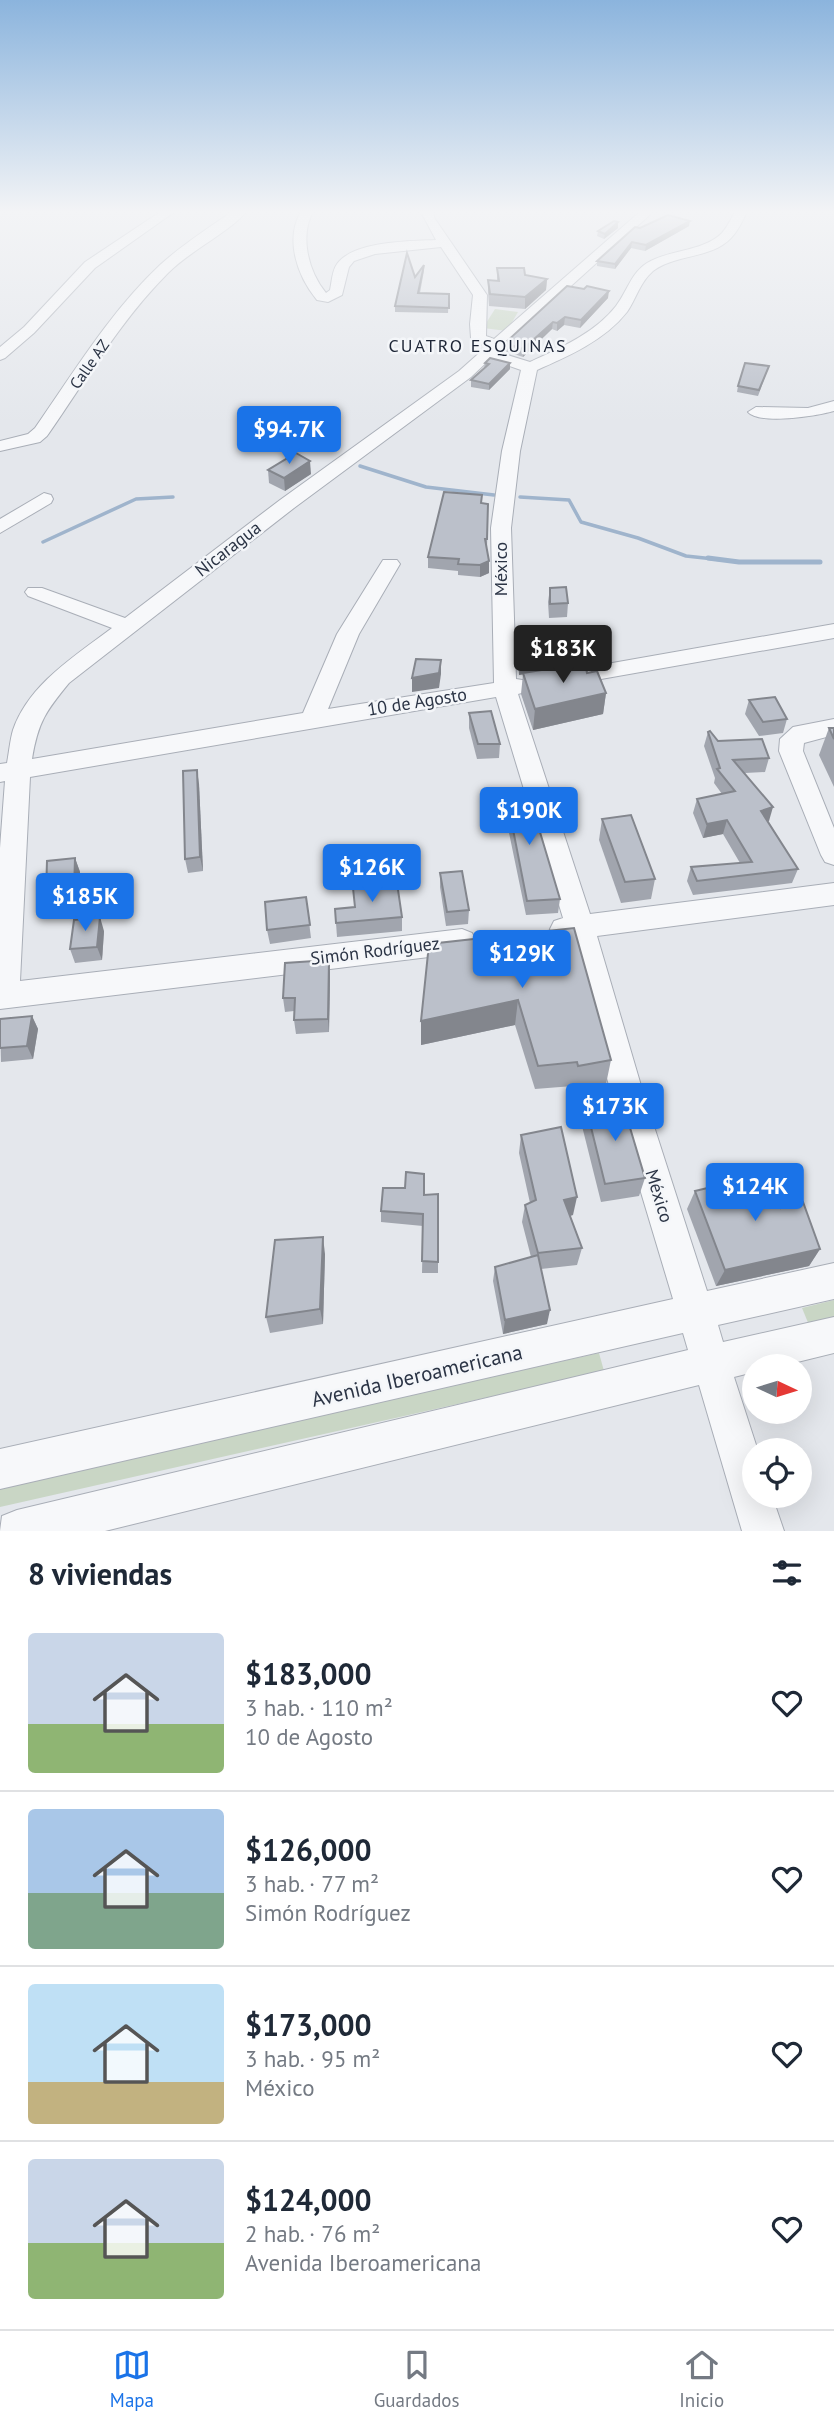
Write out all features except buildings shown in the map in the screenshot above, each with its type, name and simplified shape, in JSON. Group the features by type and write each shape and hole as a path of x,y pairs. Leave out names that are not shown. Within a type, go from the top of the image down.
{"street":[{"path":"0,355 29,330 75,281"},
{"name":"Calle AZ","path":"0,446 34,438 151,281"},
{"path":"314,281 322,297 328,298 337,292 340,281"},
{"path":"471,281 480,295 478,338 493,350 529,368 588,338 620,311 639,281"},
{"name":"Nicaragua","path":"2,996 9,771 38,704 61,678 286,504 493,350 566,281"},
{"name":"México","path":"529,368 510,451 501,528 505,689 763,1531"},
{"path":"756,412 809,413 834,406"},
{"path":"0,527 44,499"},
{"path":"312,719 348,634 390,564"},
{"path":"35,592 129,627"},
{"name":"10 de Agosto","path":"9,771 505,689 834,631"},
{"path":"834,727 801,733 792,739 791,751 834,855"},
{"path":"540,932 834,894"},
{"name":"Simón Rodríguez","path":"2,996 486,938"},
{"name":"Avenida Iberoamericana","path":"0,1469 834,1281"},
{"path":"17,1531 233,1482 710,1362 834,1335"}],"green space":[{"path":"495,309 518,312 507,331 483,328"},
{"path":"834,1300 834,1319 809,1325 802,1308"},
{"path":"599,1353 604,1371 0,1507 0,1486"}],"waterway":[{"path":"360,466 426,487 494,495"},
{"path":"43,542 136,499 173,497"},
{"path":"520,497 569,500 581,522 638,538 686,556 723,560"},
{"path":"708,558 739,562 820,562"}],"district":[{"name":"CUATRO ESQUINAS","path":"478,346"}]}
